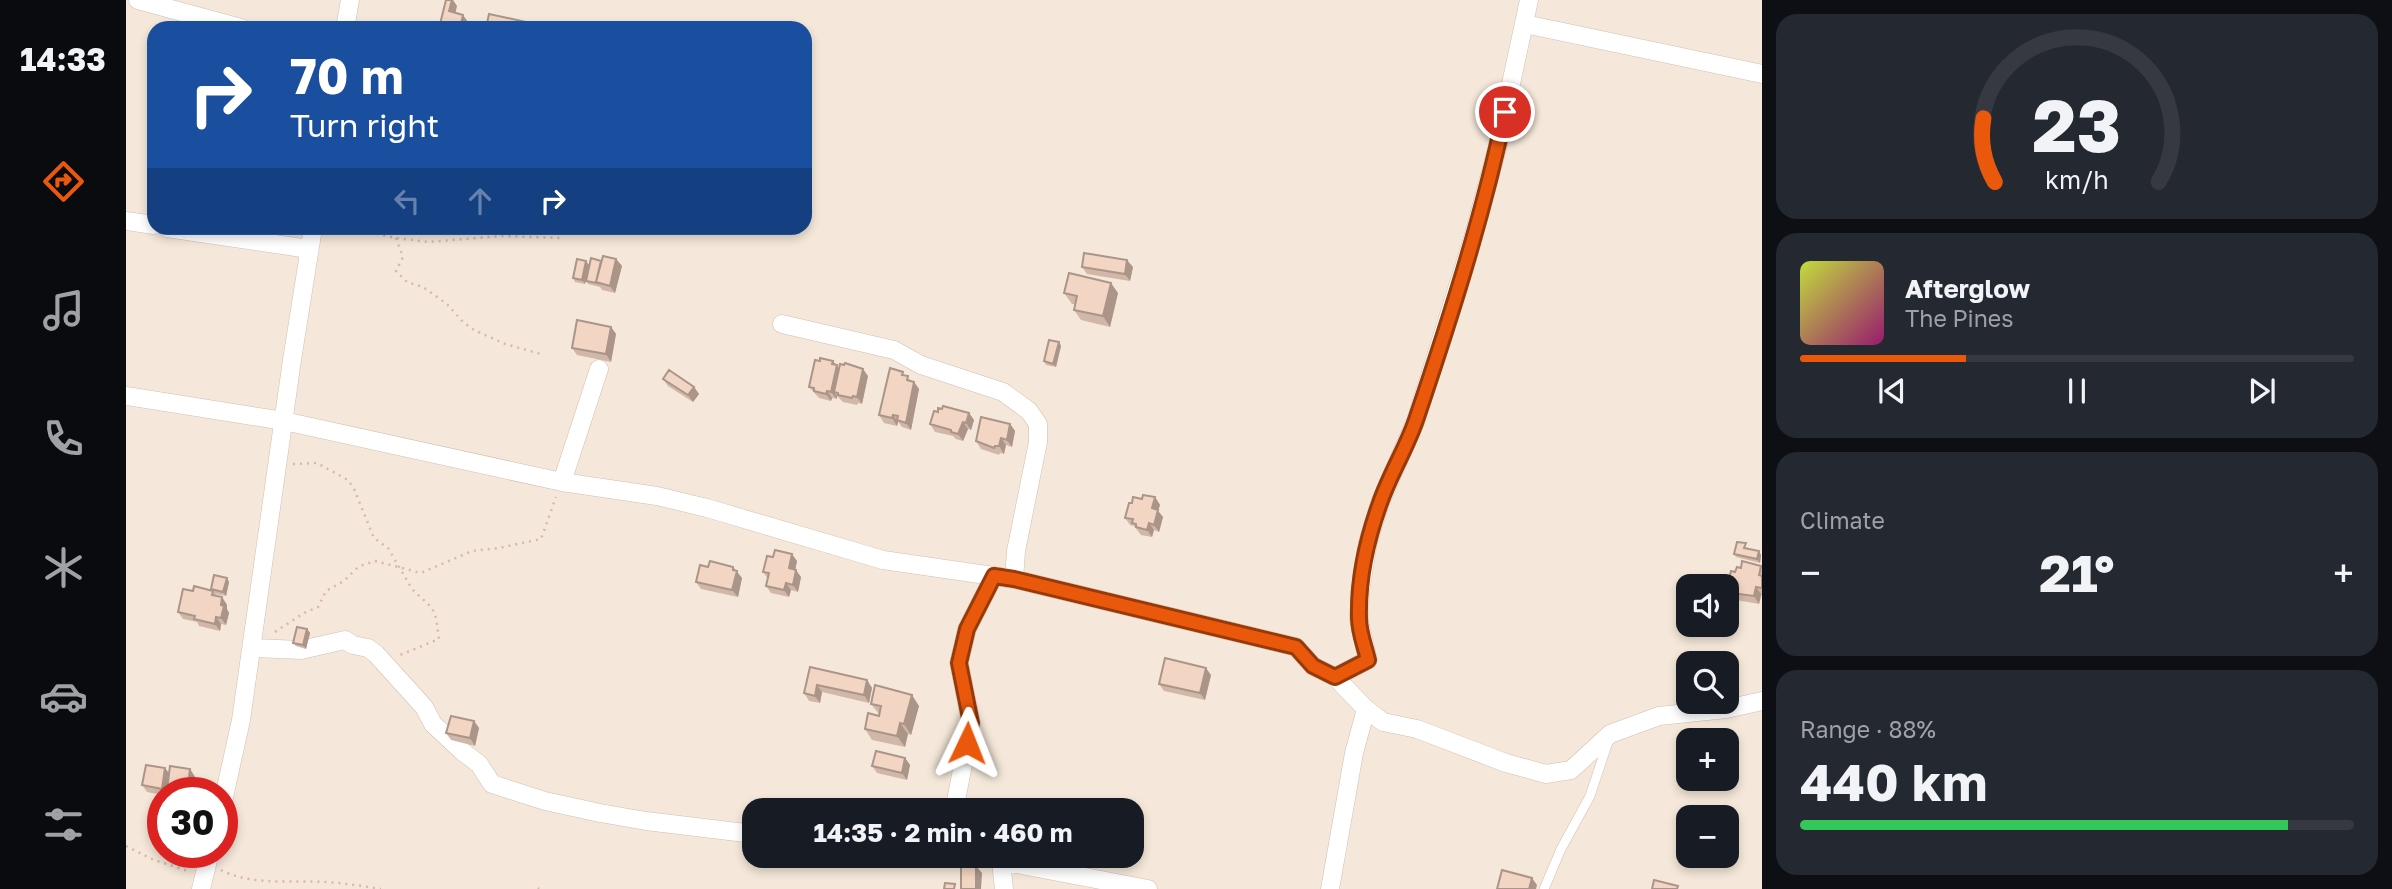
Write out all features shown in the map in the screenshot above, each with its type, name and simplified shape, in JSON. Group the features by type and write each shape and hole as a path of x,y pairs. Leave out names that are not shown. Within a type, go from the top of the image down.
{"street":[{"path":"138,0 215,21"},
{"path":"346,21 350,0"},
{"path":"1335,677 1368,660 1359,621 1360,592 1368,542 1380,503 1416,420 1473,238 1497,149 1529,0"},
{"path":"1525,24 1762,74"},
{"path":"126,221 147,225"},
{"path":"214,235 309,249"},
{"path":"228,777 241,720 312,235"},
{"path":"782,324 894,350 921,365 1003,392 1029,411 1038,424 1038,442 1016,551 1014,579"},
{"path":"562,482 599,369"},
{"path":"126,396 284,421 562,482 657,496 707,508 883,561 1014,579 1296,647 1313,666 1335,677 1383,723 1417,729 1506,763 1546,774 1571,770 1611,734 1658,716 1726,709 1762,701"},
{"path":"957,798 971,723 959,663 967,629 994,576"},
{"path":"252,648 301,650 345,640 368,648 424,706 433,724 479,764 492,784 545,801 600,813 742,833"},
{"path":"1330,889 1354,753 1366,709"},
{"path":"1000,868 1004,889"},
{"path":"1046,868 1148,889"}],"lane":[{"path":"1544,889 1561,849 1590,796 1611,734"}],"path":[{"path":"379,235 428,242 502,236 563,239"},
{"path":"396,239 402,257 396,271 407,282 423,287 435,295 474,330 505,344 541,354"},
{"path":"278,464 317,463 348,480 374,538 388,548 418,596 432,608 439,639 384,662"},
{"path":"252,648 295,618 318,607 326,591 344,581 363,565 375,561 421,573 472,551 541,539 562,482"},
{"path":"126,846 199,882 219,869 283,883 324,882 381,889"}],"shaded area":[{"path":"126,0 1762,0 1762,889 126,889"}],"building":[{"path":"446,0 452,0 449,11 463,15 462,21 441,21"},
{"path":"489,14 521,21 488,21"},
{"path":"1084,253 1127,260 1125,274 1082,267"},
{"path":"603,256 616,259 610,286 596,282"},
{"path":"591,258 601,261 597,283 586,281"},
{"path":"577,259 586,261 582,280 573,278"},
{"path":"1069,273 1111,283 1103,316 1074,310 1077,296 1064,293"},
{"path":"577,320 611,327 606,354 572,348"},
{"path":"1049,340 1059,342 1053,364 1044,361"},
{"path":"820,358 833,361 832,364 837,365 831,392 827,391 826,394 809,387 815,360 820,361"},
{"path":"840,364 863,369 857,397 834,392"},
{"path":"890,368 903,372 902,375 908,376 907,380 914,382 906,423 897,420 898,416 893,415 892,418 879,415"},
{"path":"669,370 694,387 688,395 663,379"},
{"path":"943,406 969,413 958,434 930,424 934,411 938,412 938,408 942,409"},
{"path":"981,417 1010,424 1007,440 1001,438 999,446 994,448 976,441"},
{"path":"1143,495 1155,497 1152,508 1158,510 1154,525 1149,523 1147,530 1136,527 1136,524 1132,523 1133,519 1125,518 1133,497 1142,499"},
{"path":"1737,542 1746,543 1744,548 1759,551 1757,559 1734,554"},
{"path":"775,550 792,554 789,568 796,570 793,585 786,583 784,590 766,586 769,573 763,572 767,556 773,557"},
{"path":"710,561 733,567 733,570 737,571 732,590 696,582 700,565 708,567"},
{"path":"1742,561 1761,566 1759,575 1762,576 1762,588 1756,587 1754,596 1739,594 1739,574 1730,574 1737,567 1741,568"},
{"path":"214,575 227,578 223,592 211,589"},
{"path":"194,586 213,591 212,595 222,597 221,605 224,606 221,618 216,617 215,624 178,612 183,589 193,591"},
{"path":"297,627 307,629 303,645 293,643"},
{"path":"1165,658 1206,668 1200,693 1159,684"},
{"path":"810,667 867,680 864,695 817,685 815,696 804,693"},
{"path":"875,685 912,695 904,724 900,723 897,736 865,729 868,713 879,716 881,706 871,704"},
{"path":"451,716 474,721 470,738 446,733"},
{"path":"876,751 905,758 902,773 872,766"},
{"path":"146,765 165,768 164,777 147,777 147,786 142,785"},
{"path":"170,766 190,769 189,777 169,777"},
{"path":"961,868 976,868 976,889 961,889"},
{"path":"1502,870 1532,878 1529,889 1497,889"},
{"path":"1654,880 1678,886 1677,889 1652,889"},
{"path":"945,883 955,884 954,889 944,889"}],"route":[{"path":"967,743 971,723 959,663 967,629 994,576 1296,647 1313,666 1335,677 1368,660 1359,621 1360,592 1368,542 1380,503 1416,420 1473,238 1505,112"}]}
